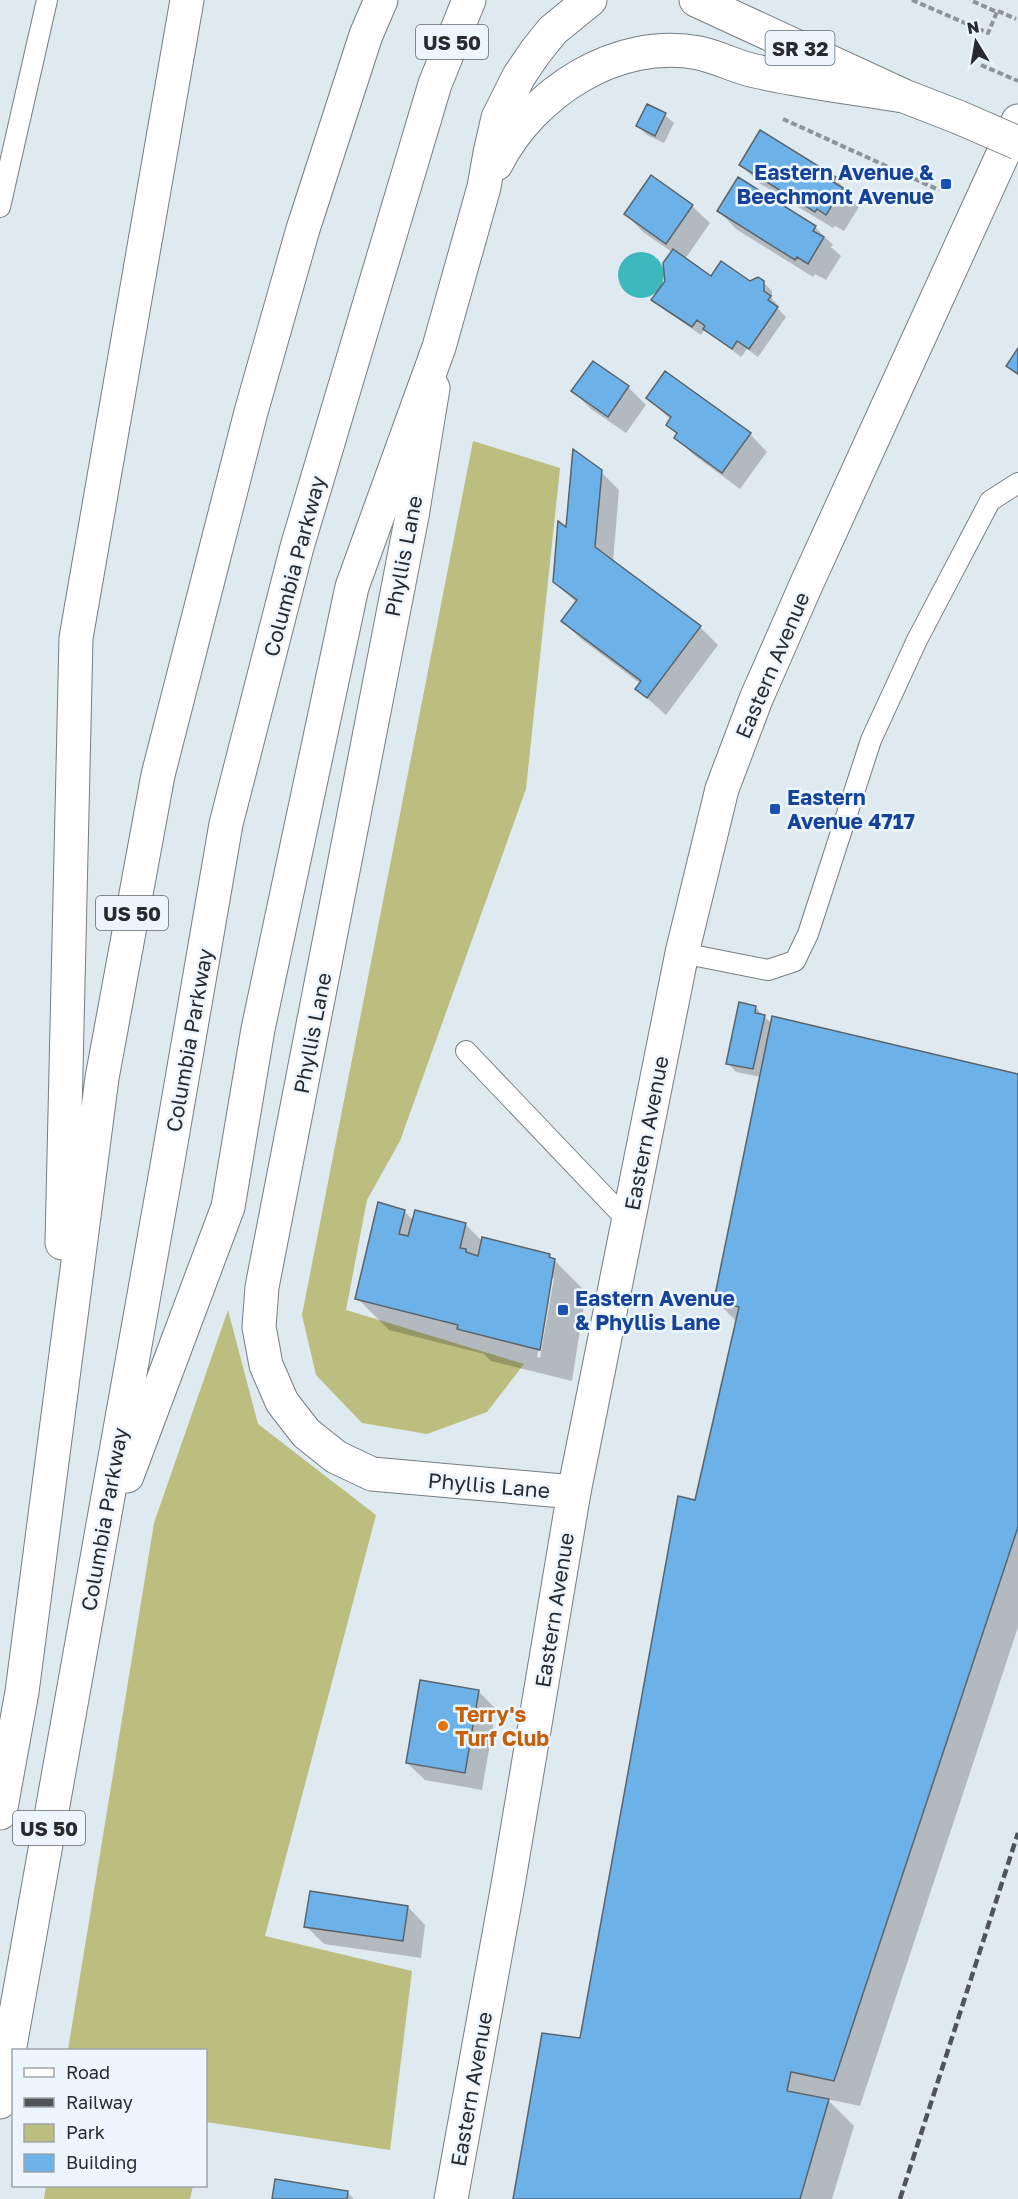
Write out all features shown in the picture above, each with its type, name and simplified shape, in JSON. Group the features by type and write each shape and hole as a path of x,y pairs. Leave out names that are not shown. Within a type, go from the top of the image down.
{"main road":[{"path":"58,1422 76,638 187,0"},
{"name":"US 50","path":"0,1813 22,1692 102,1078 158,775 251,412 303,229 366,35 381,0"},
{"name":"Columbia Parkway","path":"0,2103 226,824 297,547 435,84 469,0"},
{"path":"98,1553 228,1207 258,1029 352,587 439,347 484,187 498,118 519,76 553,30 590,0"},
{"name":"SR 32","path":"696,0 904,96 1018,143"},
{"path":"484,187 502,152 525,120 558,90 585,73 618,57 663,51 698,53 754,71 904,96"},
{"name":"Eastern Avenue","path":"451,2199 508,1885 574,1492 682,953 722,789 756,699 806,585 1018,121"},
{"name":"Phyllis Lane","path":"439,347 412,516 262,1287 259,1327 266,1365 282,1402 306,1433 336,1457 372,1474 574,1492"}],"lane":[{"path":"0,207 47,0"},
{"path":"682,953 768,970 795,961 808,934 872,740 917,640 990,501 1018,483"},
{"path":"466,1051 628,1221"}],"path":[{"path":"912,0 988,33 997,12 970,0"},
{"path":"970,0 1016,19"},
{"path":"981,65 1018,81"},
{"path":"851,148 939,190"}],"green space":[{"path":"473,441 560,468 526,789 400,1141 367,1200 346,1310 524,1364 487,1412 427,1434 362,1423 316,1375 302,1315"},
{"path":"228,1310 258,1424 376,1515 265,1936 412,1971 390,2150 207,2122 207,2049 68,2049 154,1523"},
{"path":"46,2187 193,2187 190,2199 44,2199"}],"water":[{"path":"641,252 657,259 664,275 657,291 641,298 625,291 618,275 625,259"}],"building":[{"path":"647,104 666,113 655,136 636,126"},
{"path":"760,130 836,177 833,182 843,188 826,215 817,209 815,212 739,165"},
{"path":"651,175 693,205 666,244 624,214"},
{"path":"738,177 816,226 813,231 824,237 808,264 797,257 795,260 717,211"},
{"path":"673,249 711,276 721,261 750,281 758,277 764,281 764,291 771,296 768,300 778,307 749,349 737,341 732,349 703,329 705,326 697,320 692,327 651,300 665,281 663,263"},
{"path":"1018,348 1018,374 1006,366"},
{"path":"593,361 629,386 608,417 571,391"},
{"path":"665,371 751,433 722,473 674,438 677,433 666,425 671,417 646,398"},
{"path":"573,449 602,470 595,547 701,626 647,698 635,689 641,681 561,621 577,600 553,582 558,521 566,527"},
{"path":"739,1002 756,1006 755,1013 765,1015 753,1069 726,1064"},
{"path":"772,1016 1018,1074 1018,1527 834,2081 791,2072 787,2091 829,2099 800,2199 513,2199 542,2033 580,2038 678,1496 695,1500 739,1307 714,1300"},
{"path":"378,1202 405,1210 399,1234 408,1236 415,1210 466,1223 460,1248 478,1256 482,1237 550,1254 549,1257 555,1259 540,1350 457,1329 458,1325 355,1299"},
{"name":"Terry's Turf Club","path":"420,1680 479,1690 465,1773 406,1763"},
{"path":"310,1891 408,1906 403,1941 304,1927"},
{"path":"275,2179 348,2191 347,2199 272,2199"}],"railway":[{"path":"900,2199 1018,1833"}],"place":[{"name":"Eastern Avenue & Beechmont Avenue","path":"946,184"},
{"name":"Eastern Avenue 4717","path":"775,809"},
{"name":"Eastern Avenue & Phyllis Lane","path":"563,1310"},
{"name":"Terry's Turf Club","path":"443,1726"}]}
